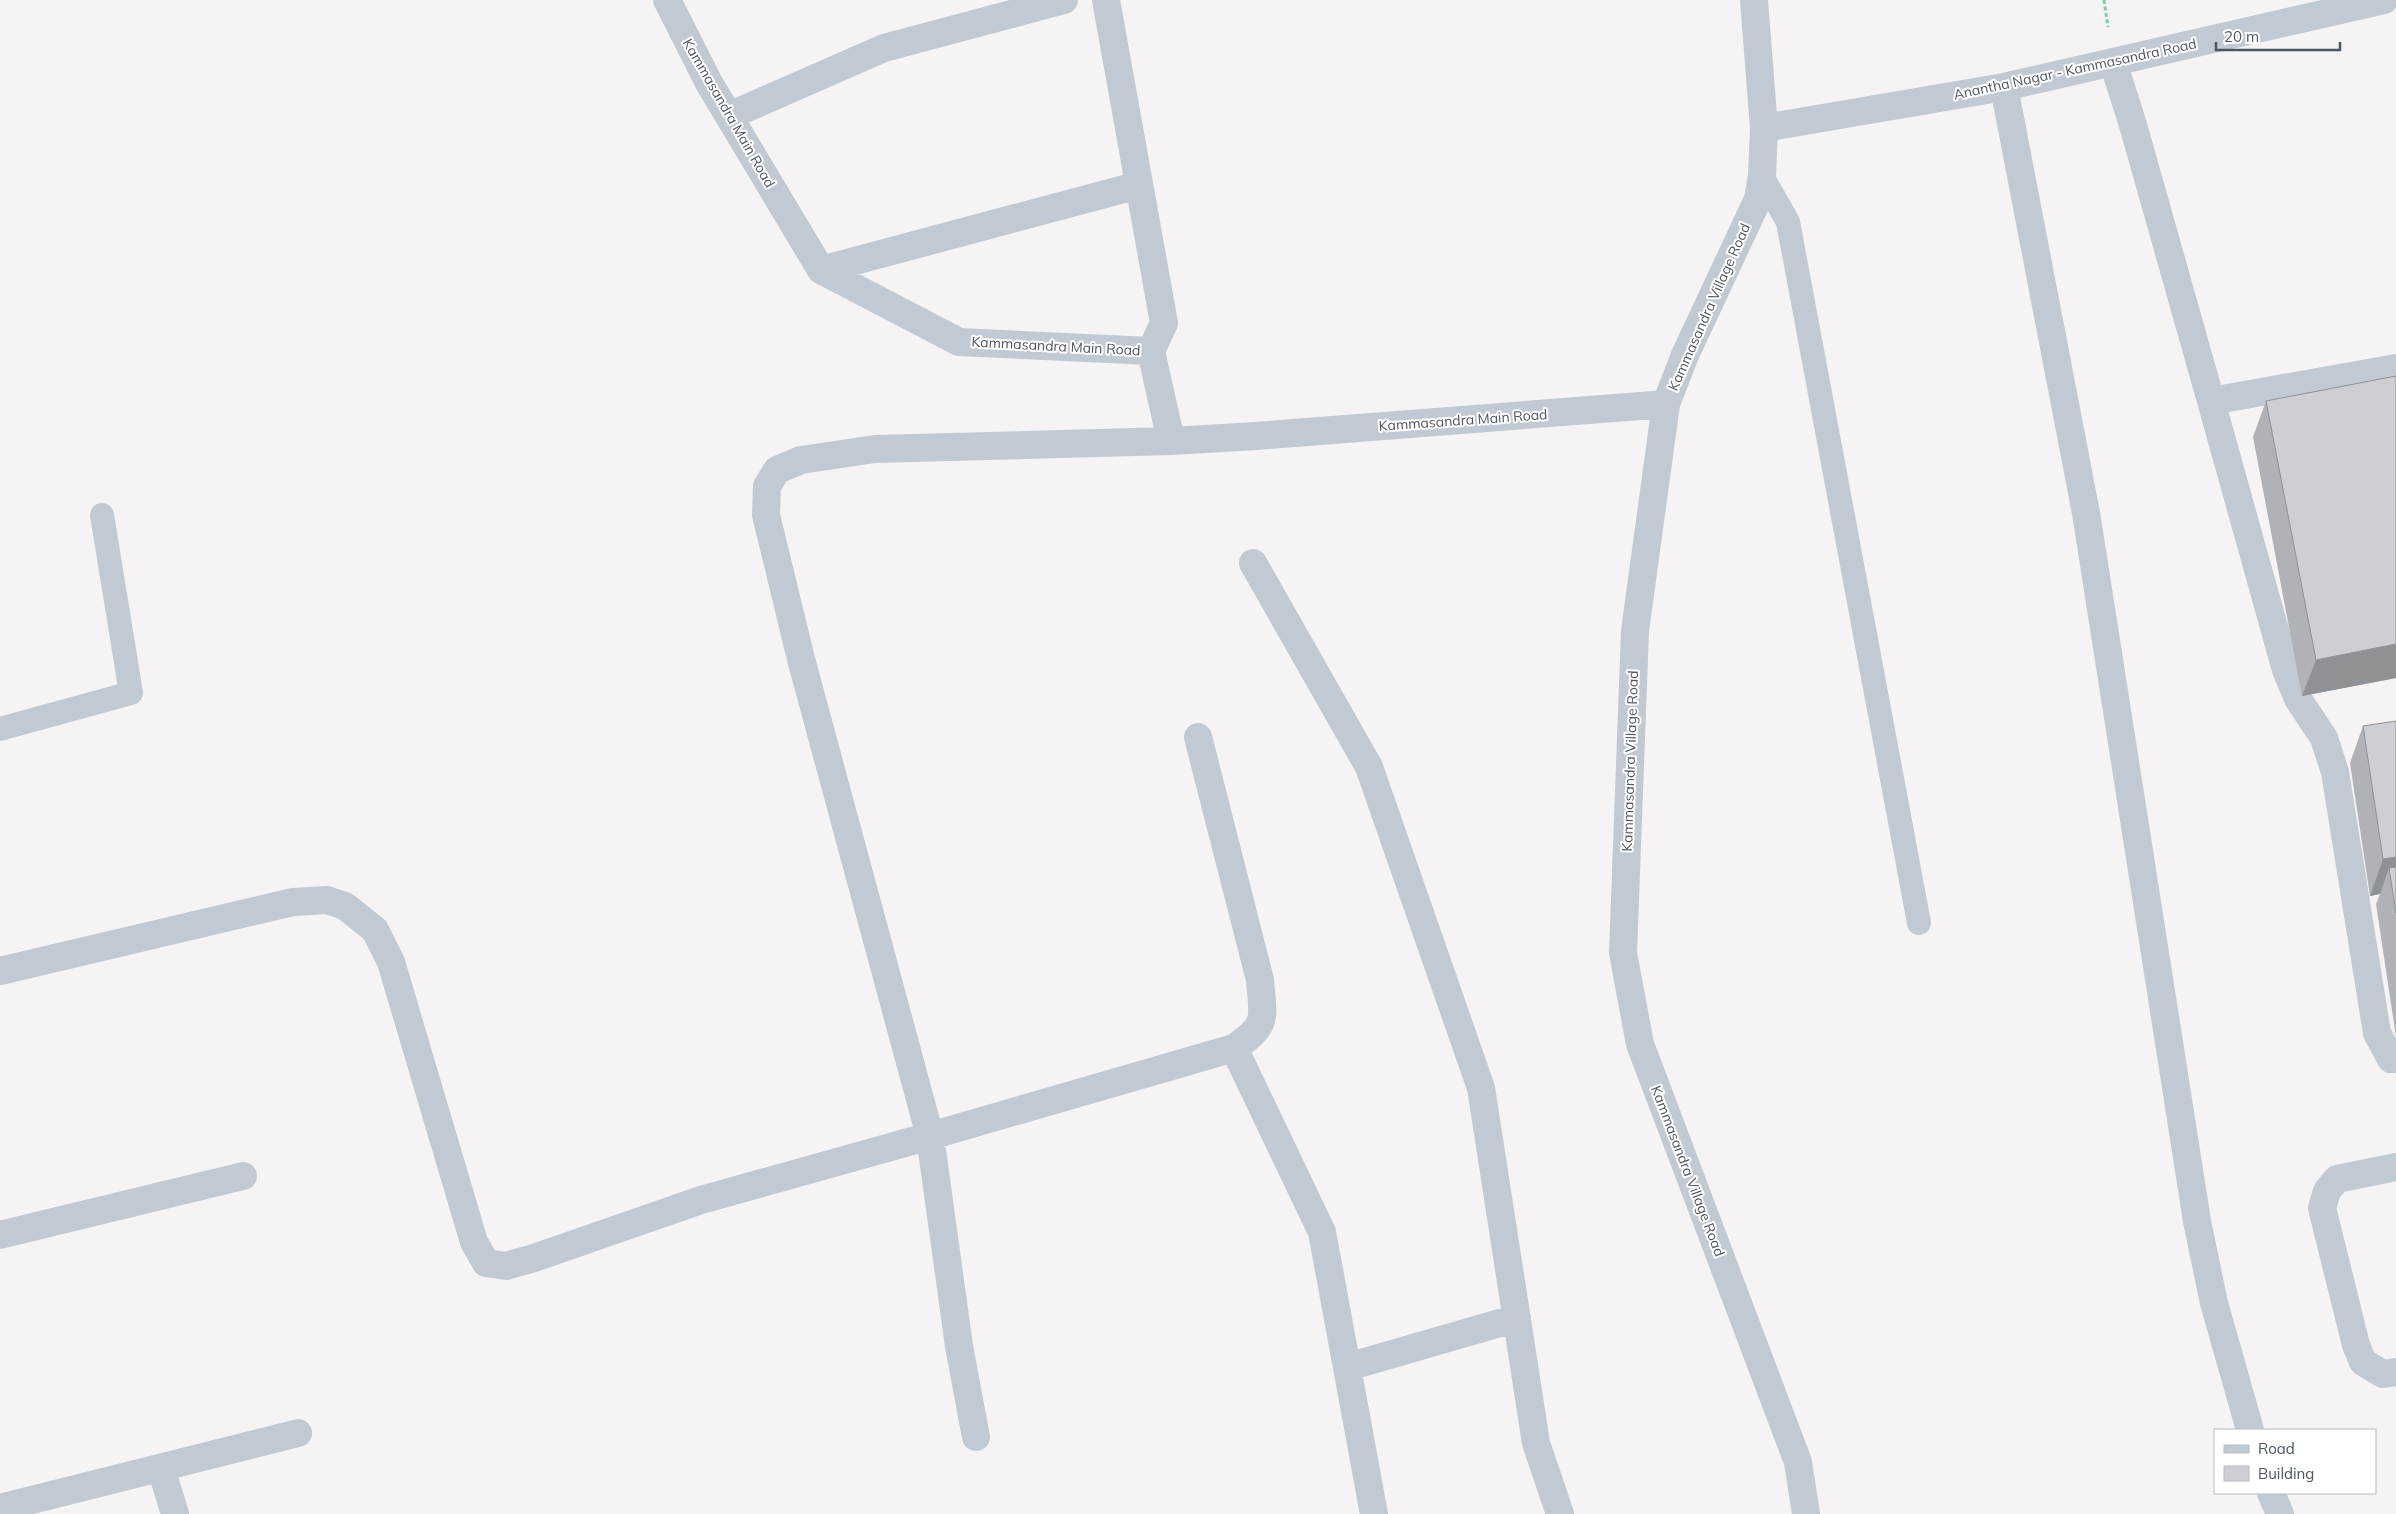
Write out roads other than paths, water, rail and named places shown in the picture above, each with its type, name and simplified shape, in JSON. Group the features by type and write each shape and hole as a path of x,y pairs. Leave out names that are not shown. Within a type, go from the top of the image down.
{"street":[{"name":"Kammasandra Main Road","path":"667,0 728,116 821,270 959,342 1150,350 1171,441 1666,404"},
{"path":"728,116 884,48 1064,0"},
{"path":"1106,0 1164,323 1150,350"},
{"name":"Kammasandra Village Road","path":"1754,0 1764,128 1762,176 1758,199 1685,355 1666,404 1635,631 1623,953 1640,1044 1798,1462 1806,1514"},
{"name":"Anantha Nagar - Kammasandra Road","path":"1764,128 2004,87 2113,62 2324,7 2384,0"},
{"path":"2113,62 2136,134 2286,670 2298,699 2324,738 2335,772 2377,1033 2391,1059 2396,1059"},
{"path":"2004,87 2087,522 2197,1221 2214,1303 2250,1429"},
{"path":"821,270 1139,185"},
{"path":"2211,401 2396,368"},
{"path":"976,1437 959,1346 930,1136 801,659 766,516 767,486 777,470 801,460 875,449 1171,441"},
{"path":"1253,563 1369,767 1478,1079 1536,1443 1560,1514"},
{"path":"0,971 293,902 327,900 345,906 375,930 391,962 474,1242 486,1263 506,1266 701,1200 1234,1048 1256,1033 1263,1016 1260,980 1198,737"},
{"path":"1234,1048 1322,1232 1374,1514"},
{"path":"2396,1167 2337,1179 2327,1191 2322,1208 2363,1362 2383,1374 2396,1372"},
{"path":"0,1235 243,1176"},
{"path":"1347,1364 1358,1364 1517,1318"},
{"path":"0,1508 298,1433"},
{"path":"161,1468 175,1514"},
{"path":"2271,1494 2280,1514"}],"lane":[{"path":"1762,176 1788,222 1918,923"},
{"path":"0,729 131,692 102,515"}]}
